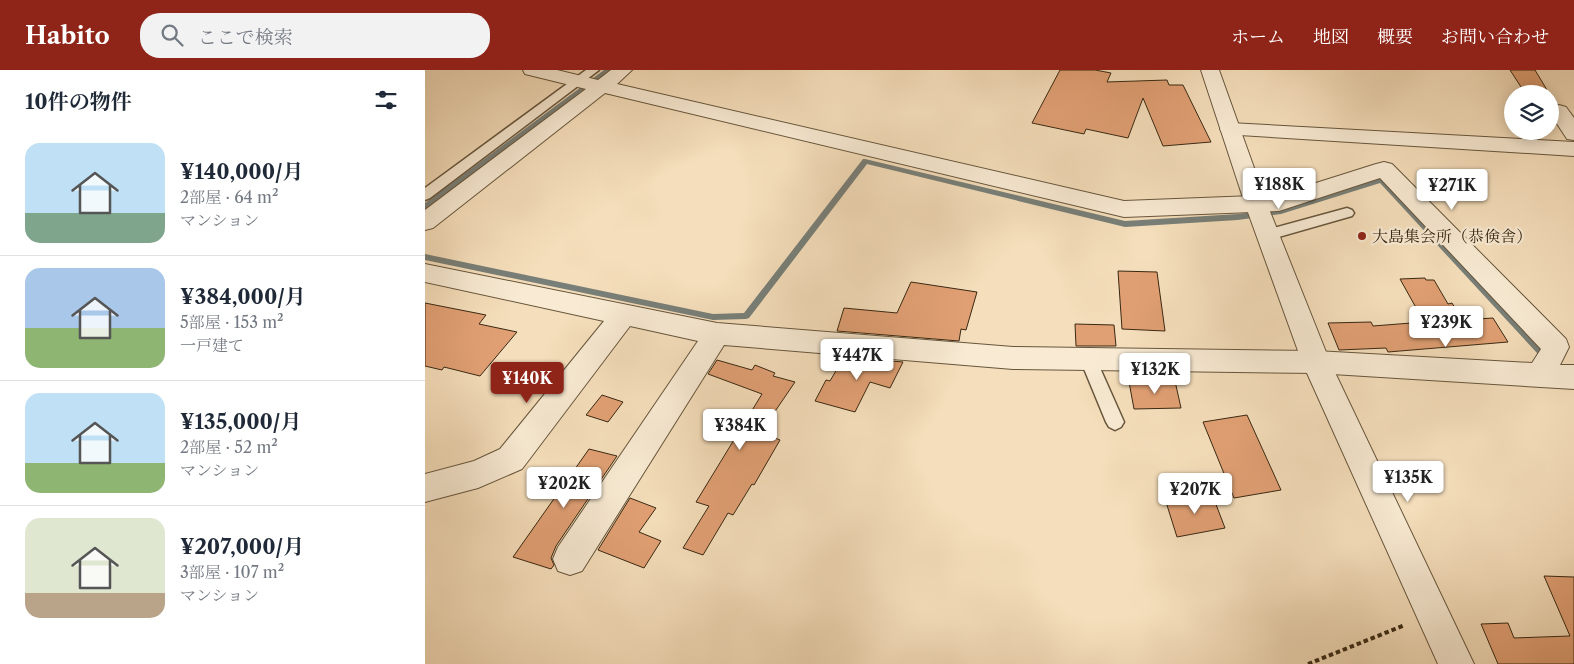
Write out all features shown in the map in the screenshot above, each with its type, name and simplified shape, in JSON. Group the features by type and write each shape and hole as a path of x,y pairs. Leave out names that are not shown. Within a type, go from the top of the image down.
{"street":[{"path":"532,70 591,79 1124,209 1279,203 1384,169 1556,347 1540,375"},
{"path":"425,222 591,79 623,70"},
{"path":"1210,70 1256,204 1316,362 1456,664"},
{"path":"1559,111 1574,134"},
{"path":"1230,129 1574,149"},
{"path":"425,273 717,334 1013,358 1316,362 1574,377"},
{"path":"425,488 478,474 511,460 624,315"},
{"path":"570,559 717,334"}],"lane":[{"path":"425,195 591,79"},
{"path":"1268,235 1347,213"},
{"path":"1088,359 1115,422"}],"path":[{"path":"1308,664 1434,614"}],"building":[{"path":"1060,70 1095,70 1111,73 1107,82 1167,80 1169,85 1183,85 1211,142 1163,146 1143,98 1128,138 1086,129 1084,134 1032,123"},
{"path":"1510,70 1535,70 1544,85 1520,85"},
{"path":"1118,271 1157,272 1165,331 1122,329"},
{"path":"1425,278 1426,280 1434,280 1448,304 1452,303 1462,320 1493,318 1508,342 1388,352 1386,348 1339,350 1328,323 1371,322 1373,326 1424,322 1400,279"},
{"path":"911,282 977,292 966,330 961,329 959,341 837,331 844,308 897,313"},
{"path":"425,303 486,315 479,324 517,332 480,376 444,367 442,370 425,366"},
{"path":"1075,324 1114,325 1116,346 1076,346"},
{"path":"844,357 903,362 890,388 870,382 855,412 815,401 826,380 830,381"},
{"path":"717,360 752,370 755,365 775,373 773,376 795,382 761,432 780,440 754,485 752,484 733,515 728,513 703,555 683,548 709,506 696,502 762,394 708,374"},
{"path":"1175,381 1181,408 1134,409 1129,382"},
{"path":"602,395 623,402 608,422 586,415"},
{"path":"1247,415 1281,490 1234,498 1203,422"},
{"path":"589,449 617,456 556,546 551,558 554,565 551,569 513,557"},
{"path":"1212,494 1225,528 1177,537 1166,502"},
{"path":"630,498 656,508 639,532 661,541 644,568 598,550"},
{"path":"1544,576 1574,577 1574,664 1498,664 1481,624 1508,623 1514,638 1570,636"}],"waterway":[{"path":"425,207 608,70"},
{"path":"425,257 713,317 746,316 865,161 1125,224 1238,217 1281,211 1381,180 1540,351 1549,357"}],"place":[{"name":"大島集会所（恭倹舎）","path":"1362,236"}]}
